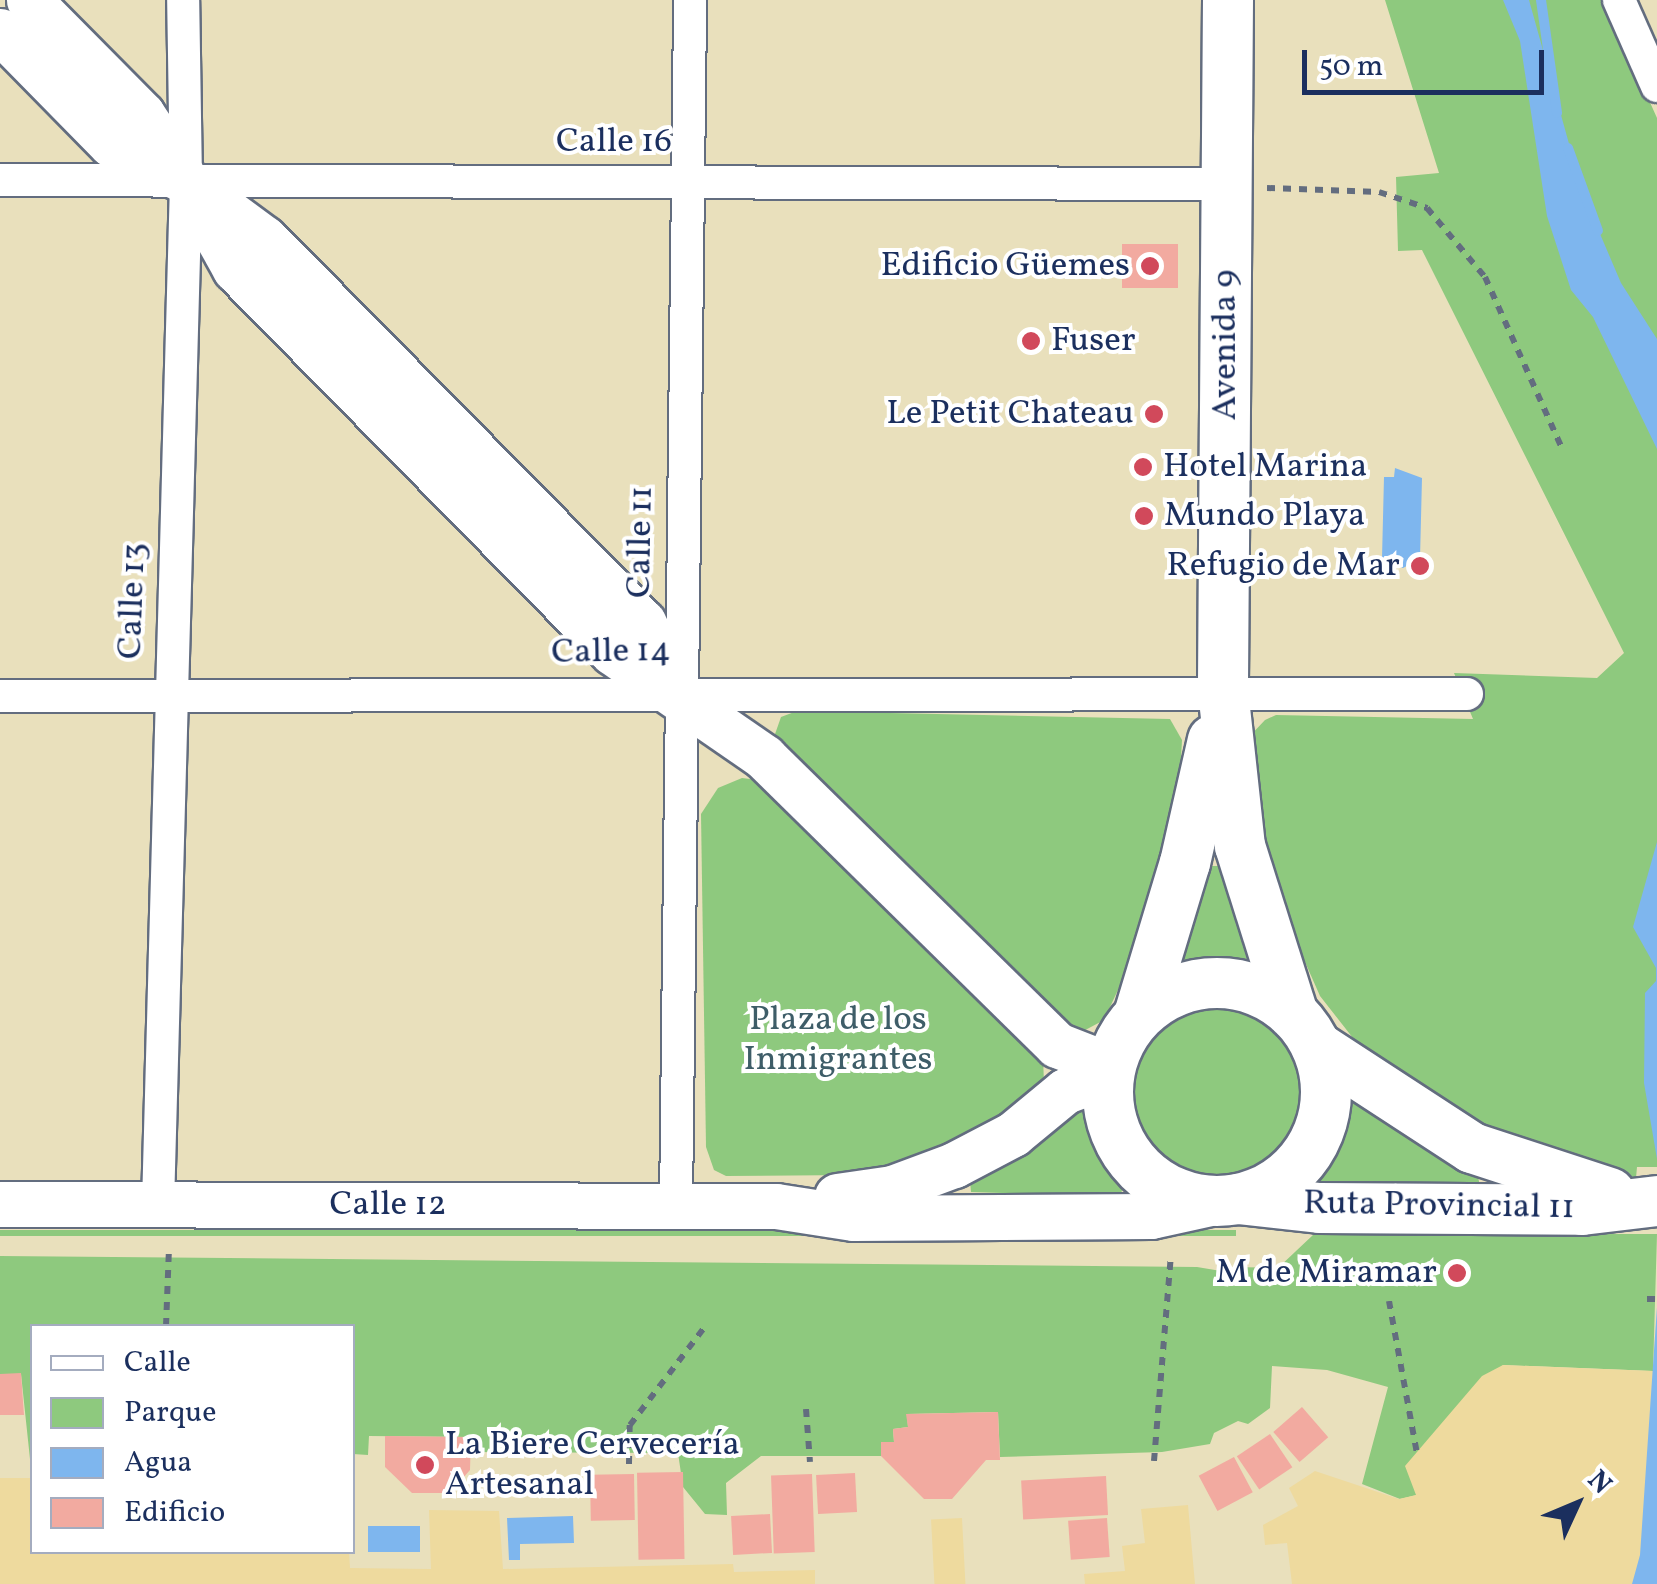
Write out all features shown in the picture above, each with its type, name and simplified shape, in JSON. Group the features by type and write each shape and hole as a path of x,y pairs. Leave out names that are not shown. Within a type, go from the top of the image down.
{"main road":[{"path":"29,0 142,114 186,181 235,269 612,652 678,692 764,757 1057,1045 1110,1070"},
{"name":"Avenida 9","path":"1228,0 1223,690 1240,846 1305,1030"},
{"path":"0,31 111,144 186,181"},
{"name":"Avenida 9","path":"1139,1015 1185,863 1223,690"},
{"path":"776,1206 853,1218 1131,1216 1229,1200 1274,1186 1314,1143 1326,1085 1305,1030 1266,994 1216,982 1166,994 1139,1015 1110,1070 1112,1120 1139,1168 1185,1196 1229,1200"},
{"name":"Ruta Provincial 11","path":"1305,1030 1472,1148 1648,1201"},
{"path":"776,1206 919,1180 1000,1142 1065,1091 1110,1070"},
{"name":"Ruta Provincial 11","path":"1229,1200 1320,1208 1582,1210 1648,1201"},
{"name":"Calle 12","path":"0,1204 164,1226 676,1206 776,1206"}],"street":[{"name":"Calle 13","path":"164,1226 170,696 186,181 183,0"},
{"name":"Calle 11","path":"676,1206 678,692 690,0"},
{"path":"1619,0 1657,86"},
{"name":"Calle 16","path":"0,180 1227,184"},
{"name":"Calle 14","path":"0,696 1223,690 1466,694"}],"path":[{"path":"1227,184 1330,194 1379,192 1427,208 1486,277 1561,446"},
{"path":"164,1226 166,1324"},
{"path":"1154,1461 1171,1255"},
{"path":"1648,1298 1657,1298"},
{"path":"1389,1301 1416,1453"},
{"path":"629,1464 630,1425 704,1328"},
{"path":"806,1409 810,1462"}],"green space":[{"path":"1385,0 1604,0 1657,118 1657,1167 1637,1167 1636,1178 1516,1150 1371,1061 1320,996 1272,887 1248,738 1265,720 1276,715 1473,719 1454,673 1597,678 1624,653 1422,250 1398,251 1396,177 1439,173"},
{"name":"Plaza de los Inmigrantes","path":"797,711 1170,719 1182,740 1179,796 1131,962 1104,1020 1076,1035 774,737 781,717"},
{"name":"Plaza de los Inmigrantes","path":"742,778 758,780 1043,1057 1044,1083 1021,1105 916,1162 853,1175 726,1176 714,1170 706,1147 701,814 718,788"},
{"path":"1209,866 1221,866 1251,964 1216,958 1180,963"},
{"path":"1216,1003 1249,1009 1278,1028 1297,1057 1303,1090 1297,1123 1278,1152 1249,1171 1216,1177 1183,1171 1154,1152 1135,1123 1129,1090 1135,1057 1154,1028 1183,1009"},
{"path":"1354,1097 1419,1146 1478,1176 1480,1187 1472,1195 1307,1182 1329,1149 1343,1102"},
{"path":"1094,1104 1126,1177 1120,1197 971,1192 970,1180 1075,1107"},
{"path":"0,1230 1236,1230 1236,1236 0,1236"},
{"path":"1657,1234 1653,1371 1503,1365 1417,1495 1400,1499 1362,1484 1388,1387 1327,1370 1272,1366 1270,1408 1248,1424 1238,1421 1214,1433 1210,1444 1162,1452 1000,1457 998,1412 907,1414 908,1427 893,1429 894,1442 881,1443 881,1456 761,1456 726,1483 727,1515 705,1514 683,1487 678,1453 471,1452 470,1437 369,1436 368,1455 355,1454 355,1324 30,1324 30,1459 21,1374 0,1374 0,1256 1197,1267 1233,1273 1234,1267 1278,1268 1313,1235"}],"sand":[{"path":"1503,1365 1653,1371 1657,1584 1292,1584 1287,1543 1265,1545 1263,1525 1298,1506 1289,1488 1315,1471 1399,1499 1416,1495 1405,1466 1482,1376"},
{"path":"0,1478 30,1478 30,1554 349,1554 350,1568 431,1569 429,1510 499,1511 503,1569 733,1564 734,1572 815,1570 815,1584 0,1584"},
{"path":"1188,1505 1195,1584 1085,1584 1084,1574 1125,1571 1122,1546 1145,1543 1141,1509"},
{"path":"962,1518 965,1584 934,1584 931,1520"}],"water":[{"path":"1503,0 1529,0 1583,194 1621,283 1657,339 1657,449 1593,317 1571,290 1547,216 1520,41"},
{"path":"1395,468 1422,478 1420,559 1403,568 1382,558 1384,477 1394,477"},
{"path":"1657,842 1657,1159 1644,1083 1645,993 1656,981 1656,968 1633,927"},
{"path":"1657,1307 1657,1584 1632,1584 1640,1555"},
{"path":"573,1516 574,1543 520,1544 520,1560 509,1560 507,1518"},
{"path":"368,1526 420,1526 420,1552 368,1552"}],"building":[{"name":"Edificio Güemes","path":"1122,244 1178,244 1178,288 1122,288"},
{"path":"21,1373 24,1415 0,1415 0,1374"},
{"path":"1302,1407 1328,1437 1300,1462 1273,1432"},
{"path":"998,1412 1000,1460 986,1460 952,1499 924,1499 881,1456 881,1442 894,1442 893,1429 908,1427 906,1414"},
{"path":"1270,1434 1292,1467 1259,1490 1237,1456"},
{"path":"385,1436 471,1437 470,1470 450,1493 412,1493 385,1467"},
{"path":"1234,1457 1253,1492 1217,1511 1199,1476"},
{"path":"683,1472 685,1559 639,1560 637,1473"},
{"path":"855,1473 857,1512 818,1514 816,1475"},
{"path":"634,1474 635,1520 591,1521 590,1475"},
{"path":"812,1474 815,1552 774,1553 771,1475"},
{"path":"1106,1476 1108,1515 1023,1519 1021,1480"},
{"path":"770,1514 772,1553 733,1555 731,1516"},
{"path":"1107,1518 1110,1557 1071,1560 1068,1521"}],"waterway":[{"path":"1541,0 1557,113"},
{"path":"1568,148 1598,231"}],"place":[{"name":"Edificio Güemes","path":"1150,266"},
{"name":"Fuser","path":"1031,341"},
{"name":"Le Petit Chateau","path":"1154,414"},
{"name":"Hotel Marina","path":"1143,467"},
{"name":"Mundo Playa","path":"1144,516"},
{"name":"Refugio de Mar","path":"1420,566"},
{"name":"M de Miramar","path":"1457,1273"},
{"name":"La Biere Cervecería Artesanal","path":"425,1465"}]}
